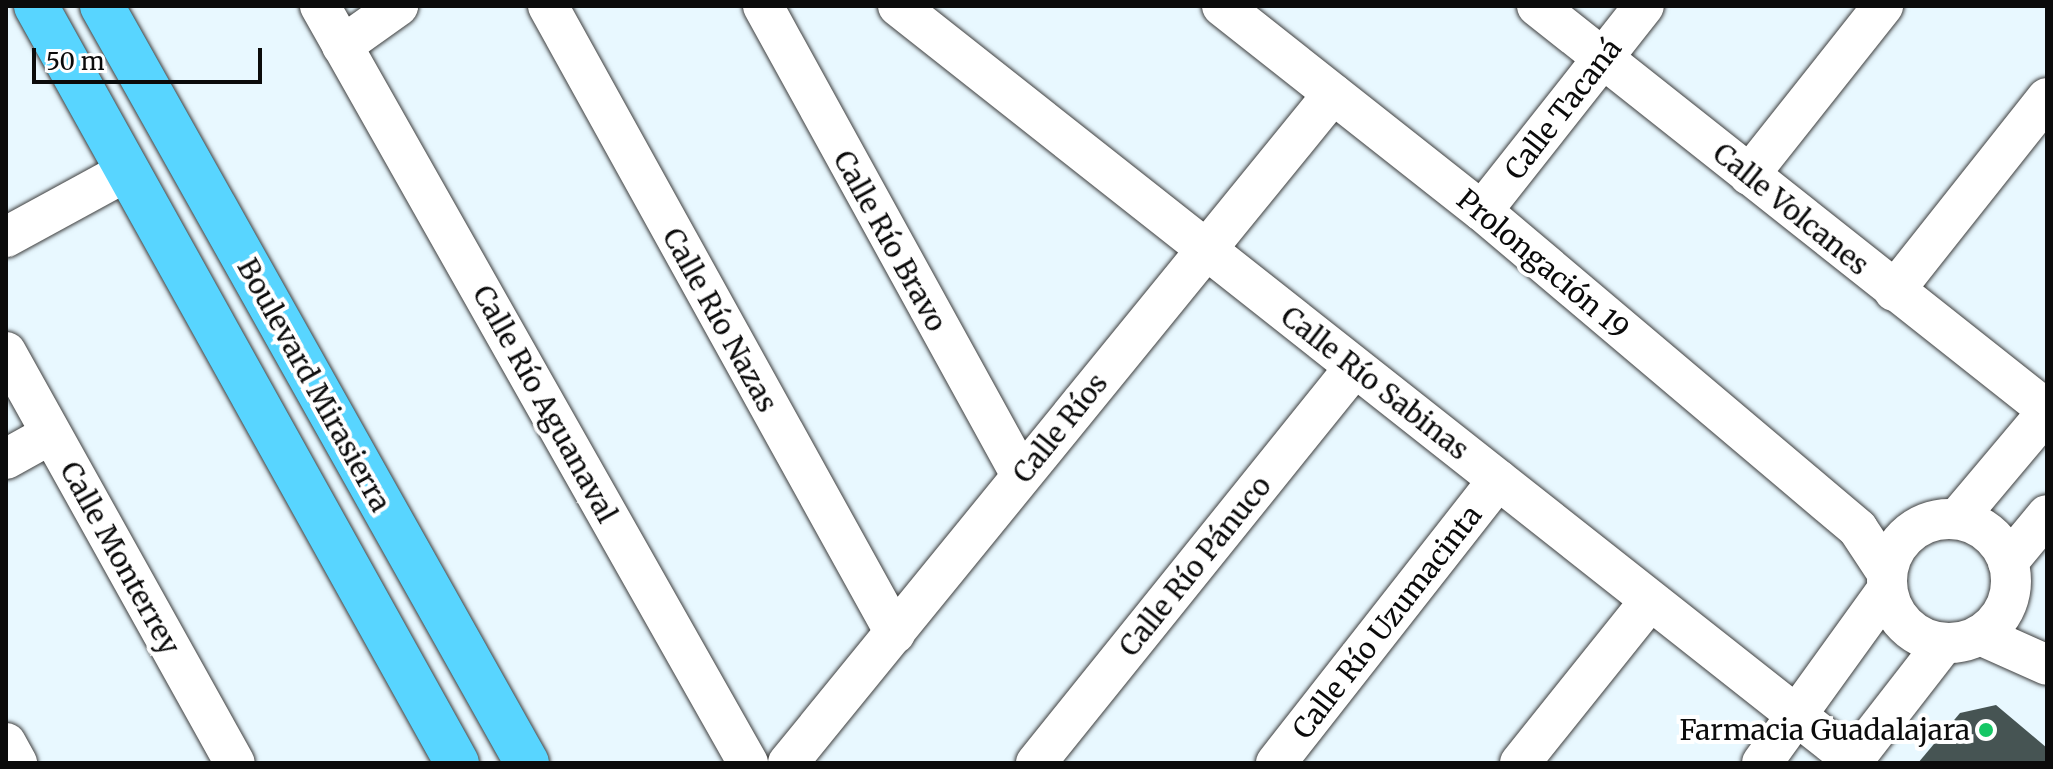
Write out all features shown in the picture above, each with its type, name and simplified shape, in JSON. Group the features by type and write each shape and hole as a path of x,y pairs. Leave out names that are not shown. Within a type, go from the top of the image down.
{"main road":[{"path":"36,6 125,172 457,763"},
{"name":"Boulevard Mirasierra","path":"102,6 527,763"}],"street":[{"name":"Calle Río Aguanaval","path":"320,6 748,763"},
{"path":"342,46 398,6"},
{"name":"Calle Río Nazas","path":"548,6 895,633"},
{"name":"Calle Río Bravo","path":"763,6 1021,475"},
{"name":"Calle Río Sabinas","path":"898,6 1207,247 1648,603 1798,716 1852,762"},
{"name":"Prolongación 19","path":"1222,6 1482,211 1858,529 1887,581"},
{"name":"Calle Volcanes","path":"1537,6 2047,411"},
{"name":"Calle Tacaná","path":"1482,211 1644,6"},
{"path":"1749,175 1883,6"},
{"name":"Calle Ríos","path":"788,763 1333,94"},
{"path":"1894,291 2047,98"},
{"path":"6,237 125,172"},
{"name":"Calle Monterrey","path":"6,352 235,763"},
{"name":"Calle Río Pánuco","path":"1036,763 1354,368"},
{"path":"1858,529 1914,529 1957,519 2047,411"},
{"path":"6,459 51,434"},
{"name":"Calle Río Uzumacinta","path":"1276,763 1498,480"},
{"path":"1852,762 1962,639 2008,581 2047,515"},
{"path":"1957,519 1988,533 2042,661"},
{"path":"1762,763 1798,716 1887,581 1914,529"},
{"path":"1887,581 1906,627 2042,661"},
{"path":"1520,763 1648,603"},
{"path":"6,743 17,763"}],"building":[{"name":"Farmacia Guadalajara","path":"1996,705 2047,748 2047,763 1918,763 1960,713"}],"place":[{"name":"Farmacia Guadalajara","path":"1986,730"}]}
